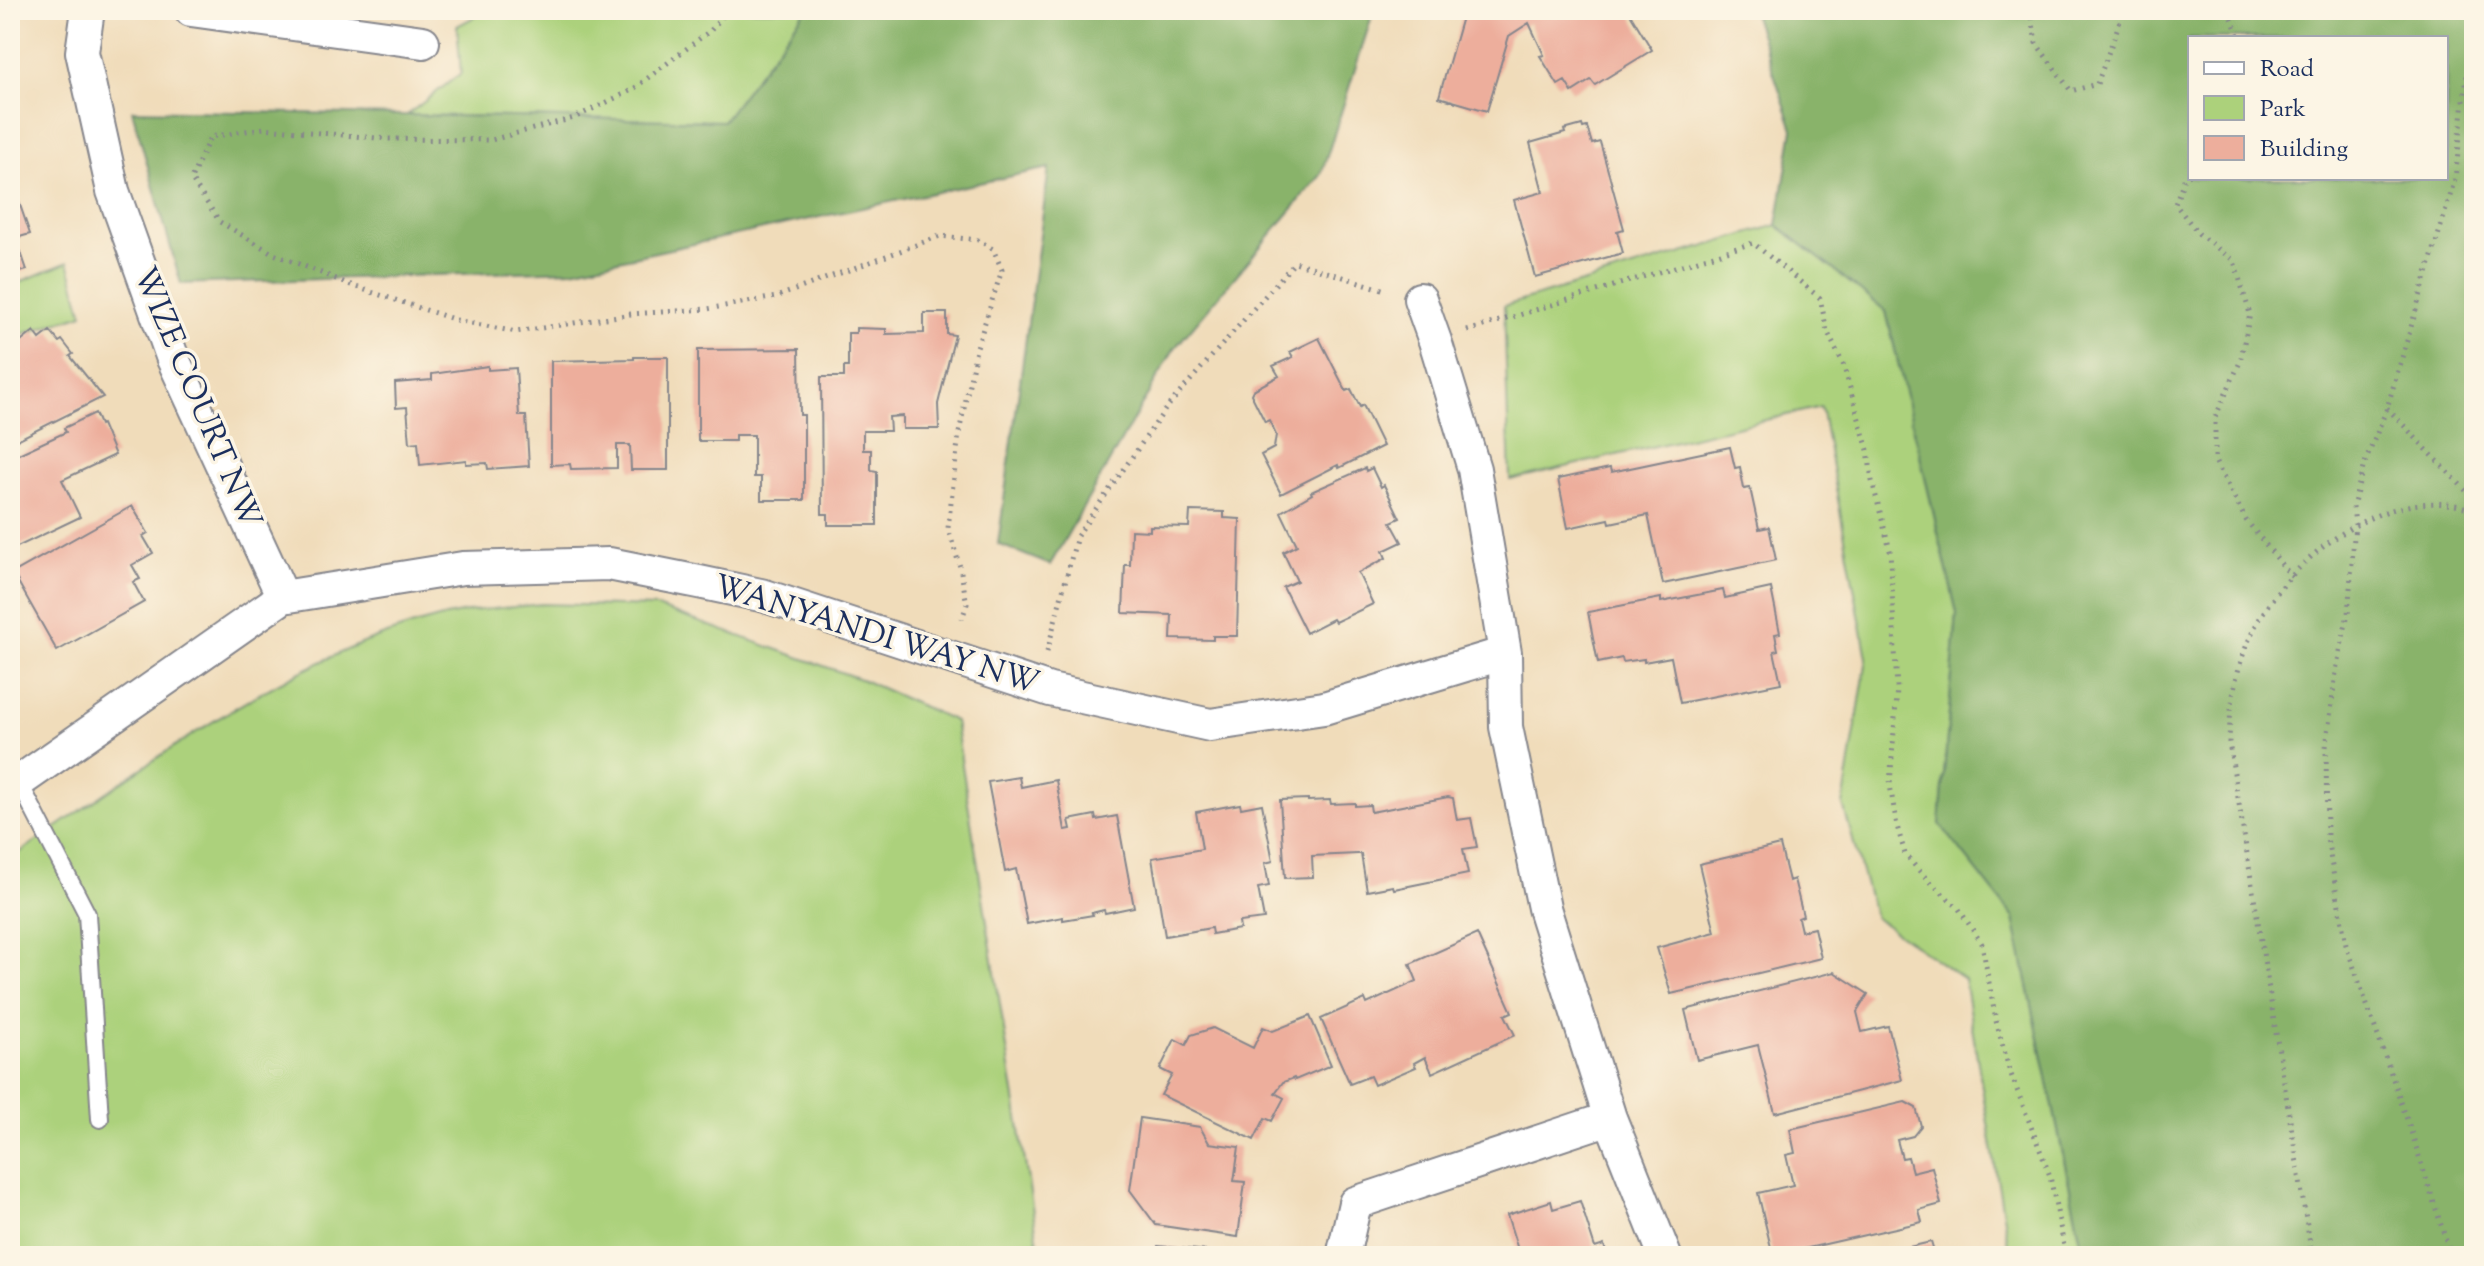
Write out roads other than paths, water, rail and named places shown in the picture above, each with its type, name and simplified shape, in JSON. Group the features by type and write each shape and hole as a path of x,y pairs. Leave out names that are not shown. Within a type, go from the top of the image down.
{"street":[{"name":"WIZE COURT NW","path":"88,10 82,52 113,191 173,359 283,597"},
{"path":"191,10 423,42"},
{"path":"1420,299 1474,469 1505,653 1506,727 1544,908 1610,1118 1665,1256"},
{"name":"WANYANDI WAY NW","path":"15,785 283,597 463,568 609,564 765,596 1050,690 1210,725 1324,708 1505,653"},
{"path":"1343,1256 1355,1203 1610,1118"}],"lane":[{"path":"15,785 87,914 100,1119"}]}
